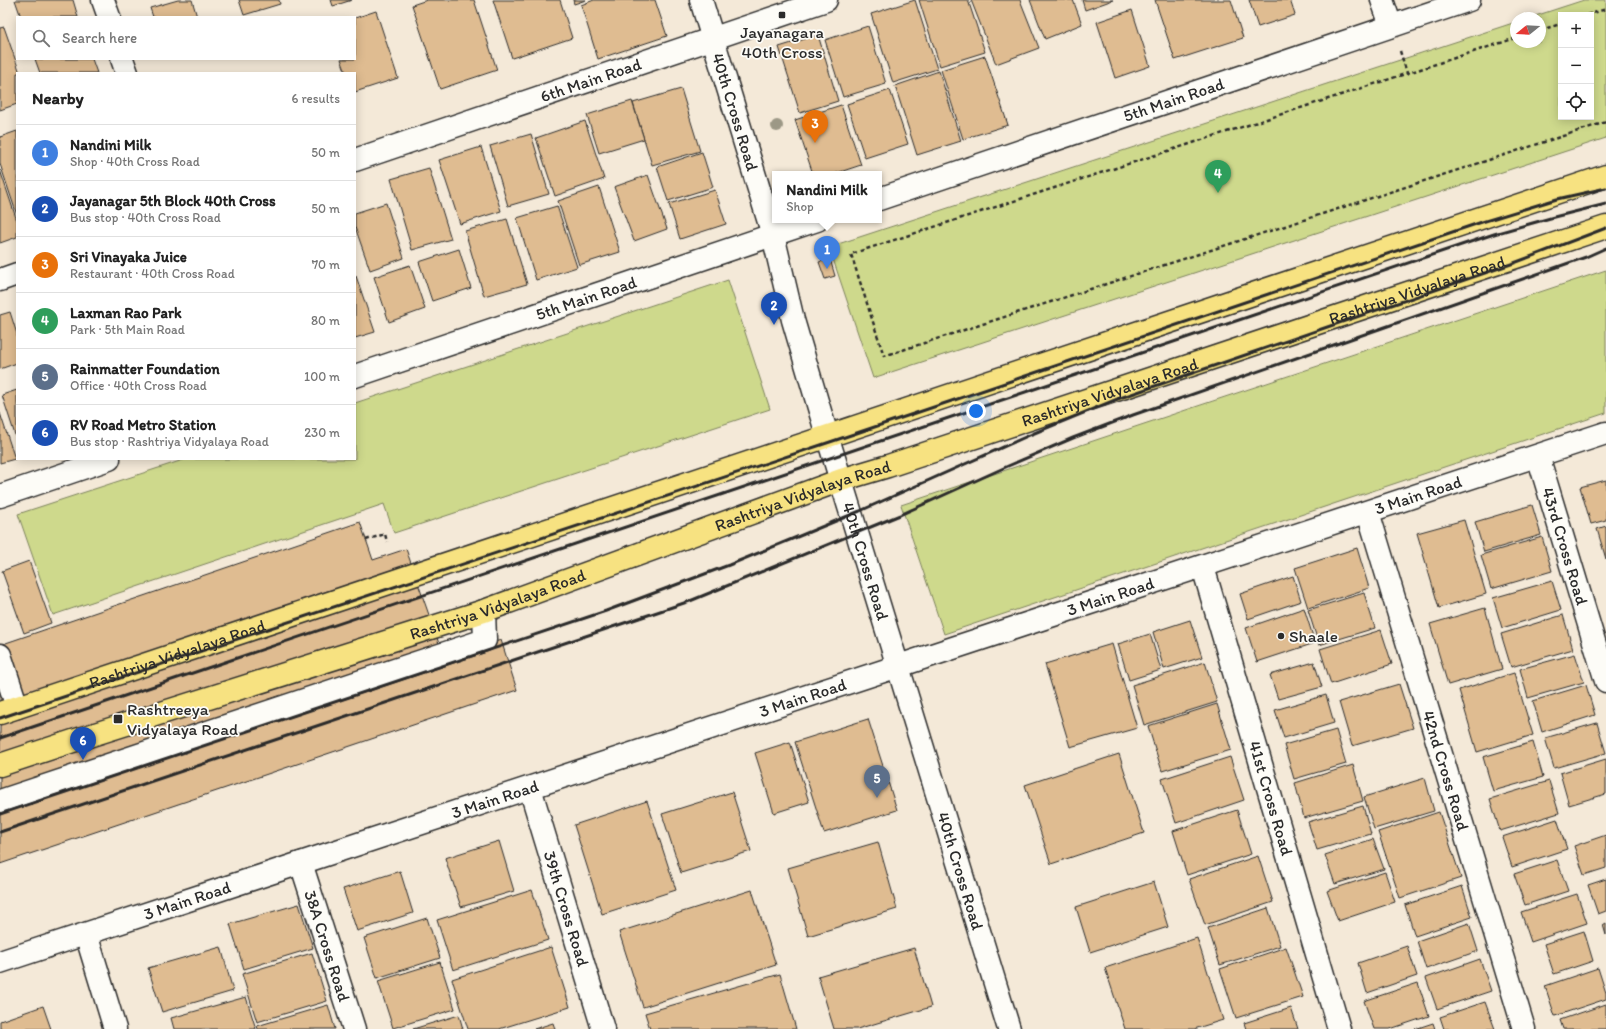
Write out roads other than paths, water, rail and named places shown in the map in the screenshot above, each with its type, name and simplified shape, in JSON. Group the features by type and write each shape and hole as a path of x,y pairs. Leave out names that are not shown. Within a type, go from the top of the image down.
{"main road":[{"name":"Rashtriya Vidyalaya Road","path":"9,710 827,435 1606,176"},
{"name":"Rashtriya Vidyalaya Road","path":"0,765 484,611 841,480 888,466 1606,227"}],"street":[{"path":"103,0 109,16"},
{"name":"40th Cross Road","path":"701,0 773,235 793,320 827,435 1009,1029"},
{"name":"6th Main Road","path":"356,160 826,0"},
{"path":"1382,0 1391,26"},
{"name":"5th Main Road","path":"882,198 1469,0"},
{"path":"122,60 127,72"},
{"name":"5th Main Road","path":"356,376 808,223"},
{"path":"0,280 16,274"},
{"name":"3 Main Road","path":"0,962 1606,433"},
{"name":"43rd Cross Road","path":"1538,456 1606,681"},
{"path":"0,496 106,460"},
{"name":"42nd Cross Road","path":"1368,512 1524,1029"},
{"name":"41st Cross Road","path":"1203,567 1338,1029"},
{"path":"0,801 485,640 484,611"},
{"path":"0,655 9,710"},
{"name":"39th Cross Road","path":"530,788 604,1029"},
{"name":"38A Cross Road","path":"301,863 354,1029"},
{"path":"86,934 115,1029"}],"railway":[{"path":"0,718 836,440 1482,222 1557,199 1606,188"},
{"path":"0,738 1494,234 1606,204"},
{"path":"0,814 606,611 729,565 860,511 1032,434 1120,398 1514,263 1606,228"},
{"path":"0,832 690,601 900,515 1073,438 1133,415 1586,257 1606,248"}],"place":[{"name":"Jayanagara 40th Cross","path":"782,15"},
{"name":"Sri Vinayaka Juice","path":"815,143"},
{"name":"Laxman Rao Park","path":"1218,193"},
{"name":"Nandini Milk","path":"827,269"},
{"name":"Jayanagar 5th Block 40th Cross","path":"774,325"},
{"name":"Shaale","path":"1281,636"},
{"name":"Rashtreeya Vidyalaya Road","path":"118,719"},
{"name":"RV Road Metro Station","path":"83,760"},
{"name":"Rainmatter Foundation","path":"877,798"}]}
